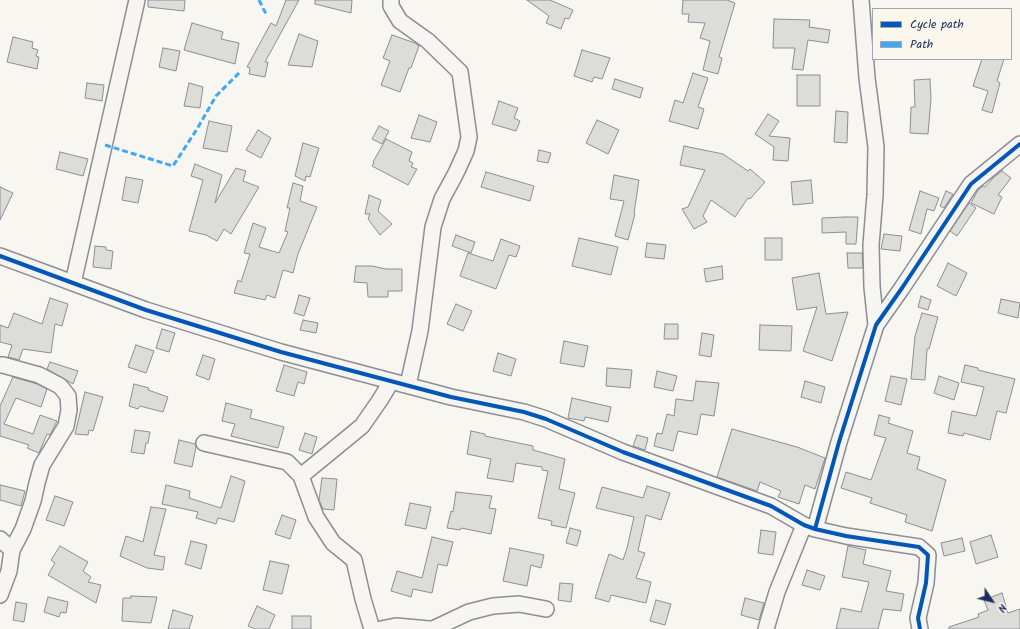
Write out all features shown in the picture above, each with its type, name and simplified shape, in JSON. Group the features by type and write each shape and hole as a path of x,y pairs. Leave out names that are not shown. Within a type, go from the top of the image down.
{"street":[{"path":"73,283 137,0"},
{"path":"391,0 391,6 400,21 428,41 460,72 469,137 466,151 442,199 433,227 420,331 408,385"},
{"path":"861,0 867,78 876,147 875,195 871,245 872,287 876,325"},
{"path":"766,629 777,592 810,527 876,325 971,184 1020,144"},
{"path":"0,256 146,310 281,352 452,398 524,412 546,419 623,452 771,506 810,527 846,536 919,547 928,555 926,583 918,618 920,629"},
{"path":"0,365 39,375 60,386 68,396 69,410 66,426 42,465 33,501 23,529 12,550 9,571 0,595"},
{"path":"301,476 362,426 391,382"},
{"path":"204,443 287,462 301,476 316,517 333,543 354,560 372,629"},
{"path":"0,539 12,550"},
{"path":"381,629 396,626 431,629 470,612 493,606 519,604 546,609"}],"building":[{"path":"148,0 185,0 184,11 148,7"},
{"path":"286,0 299,0 265,62 268,62 265,77 249,74 250,68 247,67 271,23 276,26"},
{"path":"315,0 352,0 351,13 315,4"},
{"path":"527,0 550,0 573,10 569,19 565,18 561,29 546,23 549,16"},
{"path":"683,0 727,0 735,3 719,57 722,58 718,74 703,70 710,41 700,38 705,23 688,22 689,14 682,14"},
{"path":"774,19 810,20 809,27 830,30 828,43 808,40 803,70 792,69 795,48 773,48"},
{"path":"192,23 223,32 221,39 239,43 235,64 184,50"},
{"path":"299,34 318,41 312,67 288,65"},
{"path":"392,35 415,43 419,46 400,92 381,85 390,61 383,58"},
{"path":"13,37 33,42 32,48 38,50 36,56 39,57 37,69 7,62"},
{"path":"163,48 180,51 176,71 159,67"},
{"path":"582,50 610,58 602,79 594,77 592,82 574,76"},
{"path":"982,60 1004,60 997,81 1000,83 992,113 982,110 988,91 973,86"},
{"path":"693,73 708,78 698,107 704,109 698,129 669,121 675,100 683,103"},
{"path":"797,75 820,75 820,106 797,106"},
{"path":"615,79 643,88 640,98 612,89"},
{"path":"930,79 931,99 928,134 910,133 911,107 915,107 914,80"},
{"path":"87,83 104,85 102,101 85,98"},
{"path":"189,83 203,87 200,108 184,106"},
{"path":"499,101 518,108 514,118 520,121 516,131 492,124"},
{"path":"836,111 848,112 847,143 834,142"},
{"path":"768,114 779,121 769,136 790,138 788,161 773,160 774,147 755,134"},
{"path":"419,115 437,122 430,142 411,138"},
{"path":"597,120 619,130 608,154 586,143"},
{"path":"209,121 232,126 227,152 203,148"},
{"path":"379,126 389,131 382,144 372,139"},
{"path":"258,130 271,138 261,158 246,150"},
{"path":"386,139 412,152 409,161 413,163 411,167 417,169 408,185 372,166"},
{"path":"303,143 319,148 310,177 306,176 305,181 295,176"},
{"path":"684,146 723,154 748,171 750,169 765,182 750,199 748,198 735,217 711,200 703,216 707,222 694,229 682,209 688,207 705,170 680,165"},
{"path":"539,150 551,153 548,163 537,161"},
{"path":"60,152 88,159 83,176 56,169"},
{"path":"195,164 222,175 215,203 236,168 246,171 243,181 259,187 231,234 224,229 217,241 206,235 189,231 203,180 191,176"},
{"path":"1002,171 1011,178 998,195 1002,197 994,214 971,203 978,190 983,186 985,187"},
{"path":"486,172 534,186 530,201 481,187"},
{"path":"614,175 639,180 635,214 628,240 615,236 624,201 610,199"},
{"path":"126,177 143,180 138,203 122,200"},
{"path":"811,180 813,203 793,205 791,182"},
{"path":"293,183 303,186 300,201 317,207 298,254 293,273 283,270 275,298 267,295 265,300 234,293 238,280 241,282 250,254 244,253 253,223 266,228 259,247 279,253 288,232 285,231 290,208 287,208"},
{"path":"0,187 13,193 0,220"},
{"path":"920,191 939,198 934,211 927,209 921,234 909,230"},
{"path":"946,191 953,194 944,208 940,206"},
{"path":"369,195 381,200 378,211 392,224 380,235 368,219 370,214 365,214"},
{"path":"969,203 976,208 957,236 950,231"},
{"path":"858,217 856,244 846,244 846,232 822,233 822,218"},
{"path":"884,234 902,236 900,251 881,249"},
{"path":"456,235 475,242 471,253 452,246"},
{"path":"579,238 618,247 611,275 572,266"},
{"path":"765,238 782,238 782,260 765,260"},
{"path":"501,239 520,246 516,257 509,255 496,289 460,276 468,253 493,261"},
{"path":"647,243 666,245 664,259 645,257"},
{"path":"95,246 106,247 106,250 113,251 111,269 93,267"},
{"path":"847,253 862,253 863,268 848,268"},
{"path":"948,263 967,273 956,296 937,286"},
{"path":"356,266 402,269 402,291 388,291 388,297 368,297 367,283 354,282"},
{"path":"722,266 723,279 706,282 704,269"},
{"path":"819,273 826,314 848,312 832,361 803,351 817,307 797,310 792,278"},
{"path":"299,295 310,298 304,316 294,313"},
{"path":"921,296 931,300 928,310 918,307"},
{"path":"50,298 68,304 62,326 55,324 51,353 23,349 19,360 8,357 12,345 0,342 0,325 8,328 14,313 42,324"},
{"path":"1001,299 1020,303 1018,318 998,313"},
{"path":"456,304 472,311 463,331 447,324"},
{"path":"922,313 938,317 929,349 927,349 925,380 911,379 915,336"},
{"path":"303,320 318,323 316,333 300,330"},
{"path":"665,324 678,324 678,339 664,339"},
{"path":"760,325 792,326 791,351 759,350"},
{"path":"162,329 175,333 169,352 156,348"},
{"path":"702,333 714,335 711,357 699,355"},
{"path":"564,341 588,346 584,367 560,363"},
{"path":"136,345 154,351 146,373 128,367"},
{"path":"498,353 516,359 511,376 493,371"},
{"path":"203,355 215,359 209,380 196,375"},
{"path":"50,362 78,371 73,384 47,369"},
{"path":"284,365 307,372 304,384 298,382 294,396 276,391"},
{"path":"965,365 978,368 978,370 1015,379 1006,413 997,411 990,440 964,433 963,436 948,433 952,411 976,416 984,387 961,382"},
{"path":"607,368 632,370 630,388 606,386"},
{"path":"657,371 677,376 673,391 654,387"},
{"path":"891,376 907,379 901,405 885,401"},
{"path":"939,376 959,383 954,400 934,393"},
{"path":"13,377 37,384 47,389 41,407 16,398 4,424 33,434 40,415 57,421 50,435 47,434 39,453 27,448 29,445 0,436 0,406"},
{"path":"696,381 719,383 714,416 701,414 697,435 678,431 673,451 654,446 657,433 662,434 667,414 674,416 676,399 693,401"},
{"path":"805,381 825,387 821,403 801,397"},
{"path":"134,384 149,388 148,390 168,397 163,412 140,406 138,409 129,406"},
{"path":"85,392 103,397 93,431 89,430 88,435 75,434"},
{"path":"572,398 611,407 608,422 585,417 584,421 568,418"},
{"path":"226,403 252,410 250,418 284,427 278,448 231,436 235,424 222,421"},
{"path":"879,415 890,418 888,423 913,431 907,453 920,457 917,469 946,480 932,531 905,522 907,515 870,503 872,498 841,488 846,472 871,480 886,438 874,435"},
{"path":"732,429 797,447 825,458 815,489 805,485 799,504 778,497 781,491 760,482 757,491 717,477"},
{"path":"135,430 150,432 144,454 131,452"},
{"path":"471,431 485,434 485,436 533,446 533,450 565,459 559,489 575,493 566,528 551,525 552,521 538,518 548,471 542,470 542,467 516,463 513,482 487,478 491,459 467,454"},
{"path":"305,433 317,437 312,454 299,450"},
{"path":"637,435 648,438 645,450 633,446"},
{"path":"179,440 195,444 196,447 192,467 174,463"},
{"path":"231,476 245,481 234,522 218,518 216,524 196,518 198,512 162,504 166,485 190,491 189,498 221,508"},
{"path":"322,478 337,479 334,510 323,509 319,500"},
{"path":"0,485 25,491 21,506 0,500"},
{"path":"647,486 670,493 661,520 646,515 638,551 645,553 636,578 651,582 646,603 611,595 609,602 595,598 609,554 623,560 634,517 596,508 602,487 643,498"},
{"path":"456,492 492,496 489,508 496,509 491,534 461,528 460,530 447,528 451,511 453,512"},
{"path":"55,496 73,502 64,526 46,520"},
{"path":"410,503 431,507 426,529 405,525"},
{"path":"151,507 166,509 154,555 165,557 163,570 147,568 120,556 126,536 143,542"},
{"path":"282,515 296,520 290,539 275,534"},
{"path":"570,528 581,531 577,546 566,543"},
{"path":"761,530 776,532 773,555 758,553"},
{"path":"991,535 998,557 976,564 970,542"},
{"path":"432,537 453,542 447,566 438,564 432,593 413,589 411,597 391,591 397,571 422,578"},
{"path":"962,538 965,551 944,556 941,543"},
{"path":"191,541 207,545 201,569 185,564"},
{"path":"60,546 88,562 83,571 91,577 88,582 101,585 96,603 48,575 55,563 51,560"},
{"path":"848,546 866,550 863,564 891,571 886,591 904,594 901,611 883,609 878,629 836,629 841,608 861,612 869,582 842,577"},
{"path":"510,548 544,555 541,568 531,565 527,586 503,581"},
{"path":"270,561 289,565 282,594 263,590"},
{"path":"807,570 825,576 820,590 802,585"},
{"path":"560,583 573,584 571,602 558,600"},
{"path":"1002,593 1008,613 1020,609 1020,629 949,629 949,627 979,617 978,614 988,610 984,600"},
{"path":"131,596 157,597 151,623 122,621 123,598 131,598"},
{"path":"48,597 68,602 66,613 61,612 59,617 44,612"},
{"path":"745,598 764,603 759,620 741,615"},
{"path":"656,600 671,604 665,625 650,621"},
{"path":"16,602 27,604 24,622 13,620"},
{"path":"257,606 275,615 269,629 255,629 248,626"},
{"path":"173,610 193,616 189,629 168,629"},
{"path":"292,616 311,616 311,629 292,629"}],"marked path":[{"path":"259,0 267,16"},
{"path":"105,145 173,166 216,96 239,73"}],"cycle path":[{"path":"815,529 839,442 876,325 971,184 1020,144"},
{"path":"0,256 146,310 281,352 451,397 524,412 546,419 623,452 771,506 804,525 815,529 846,536 919,547 928,555 926,583 918,618 920,629"}]}
